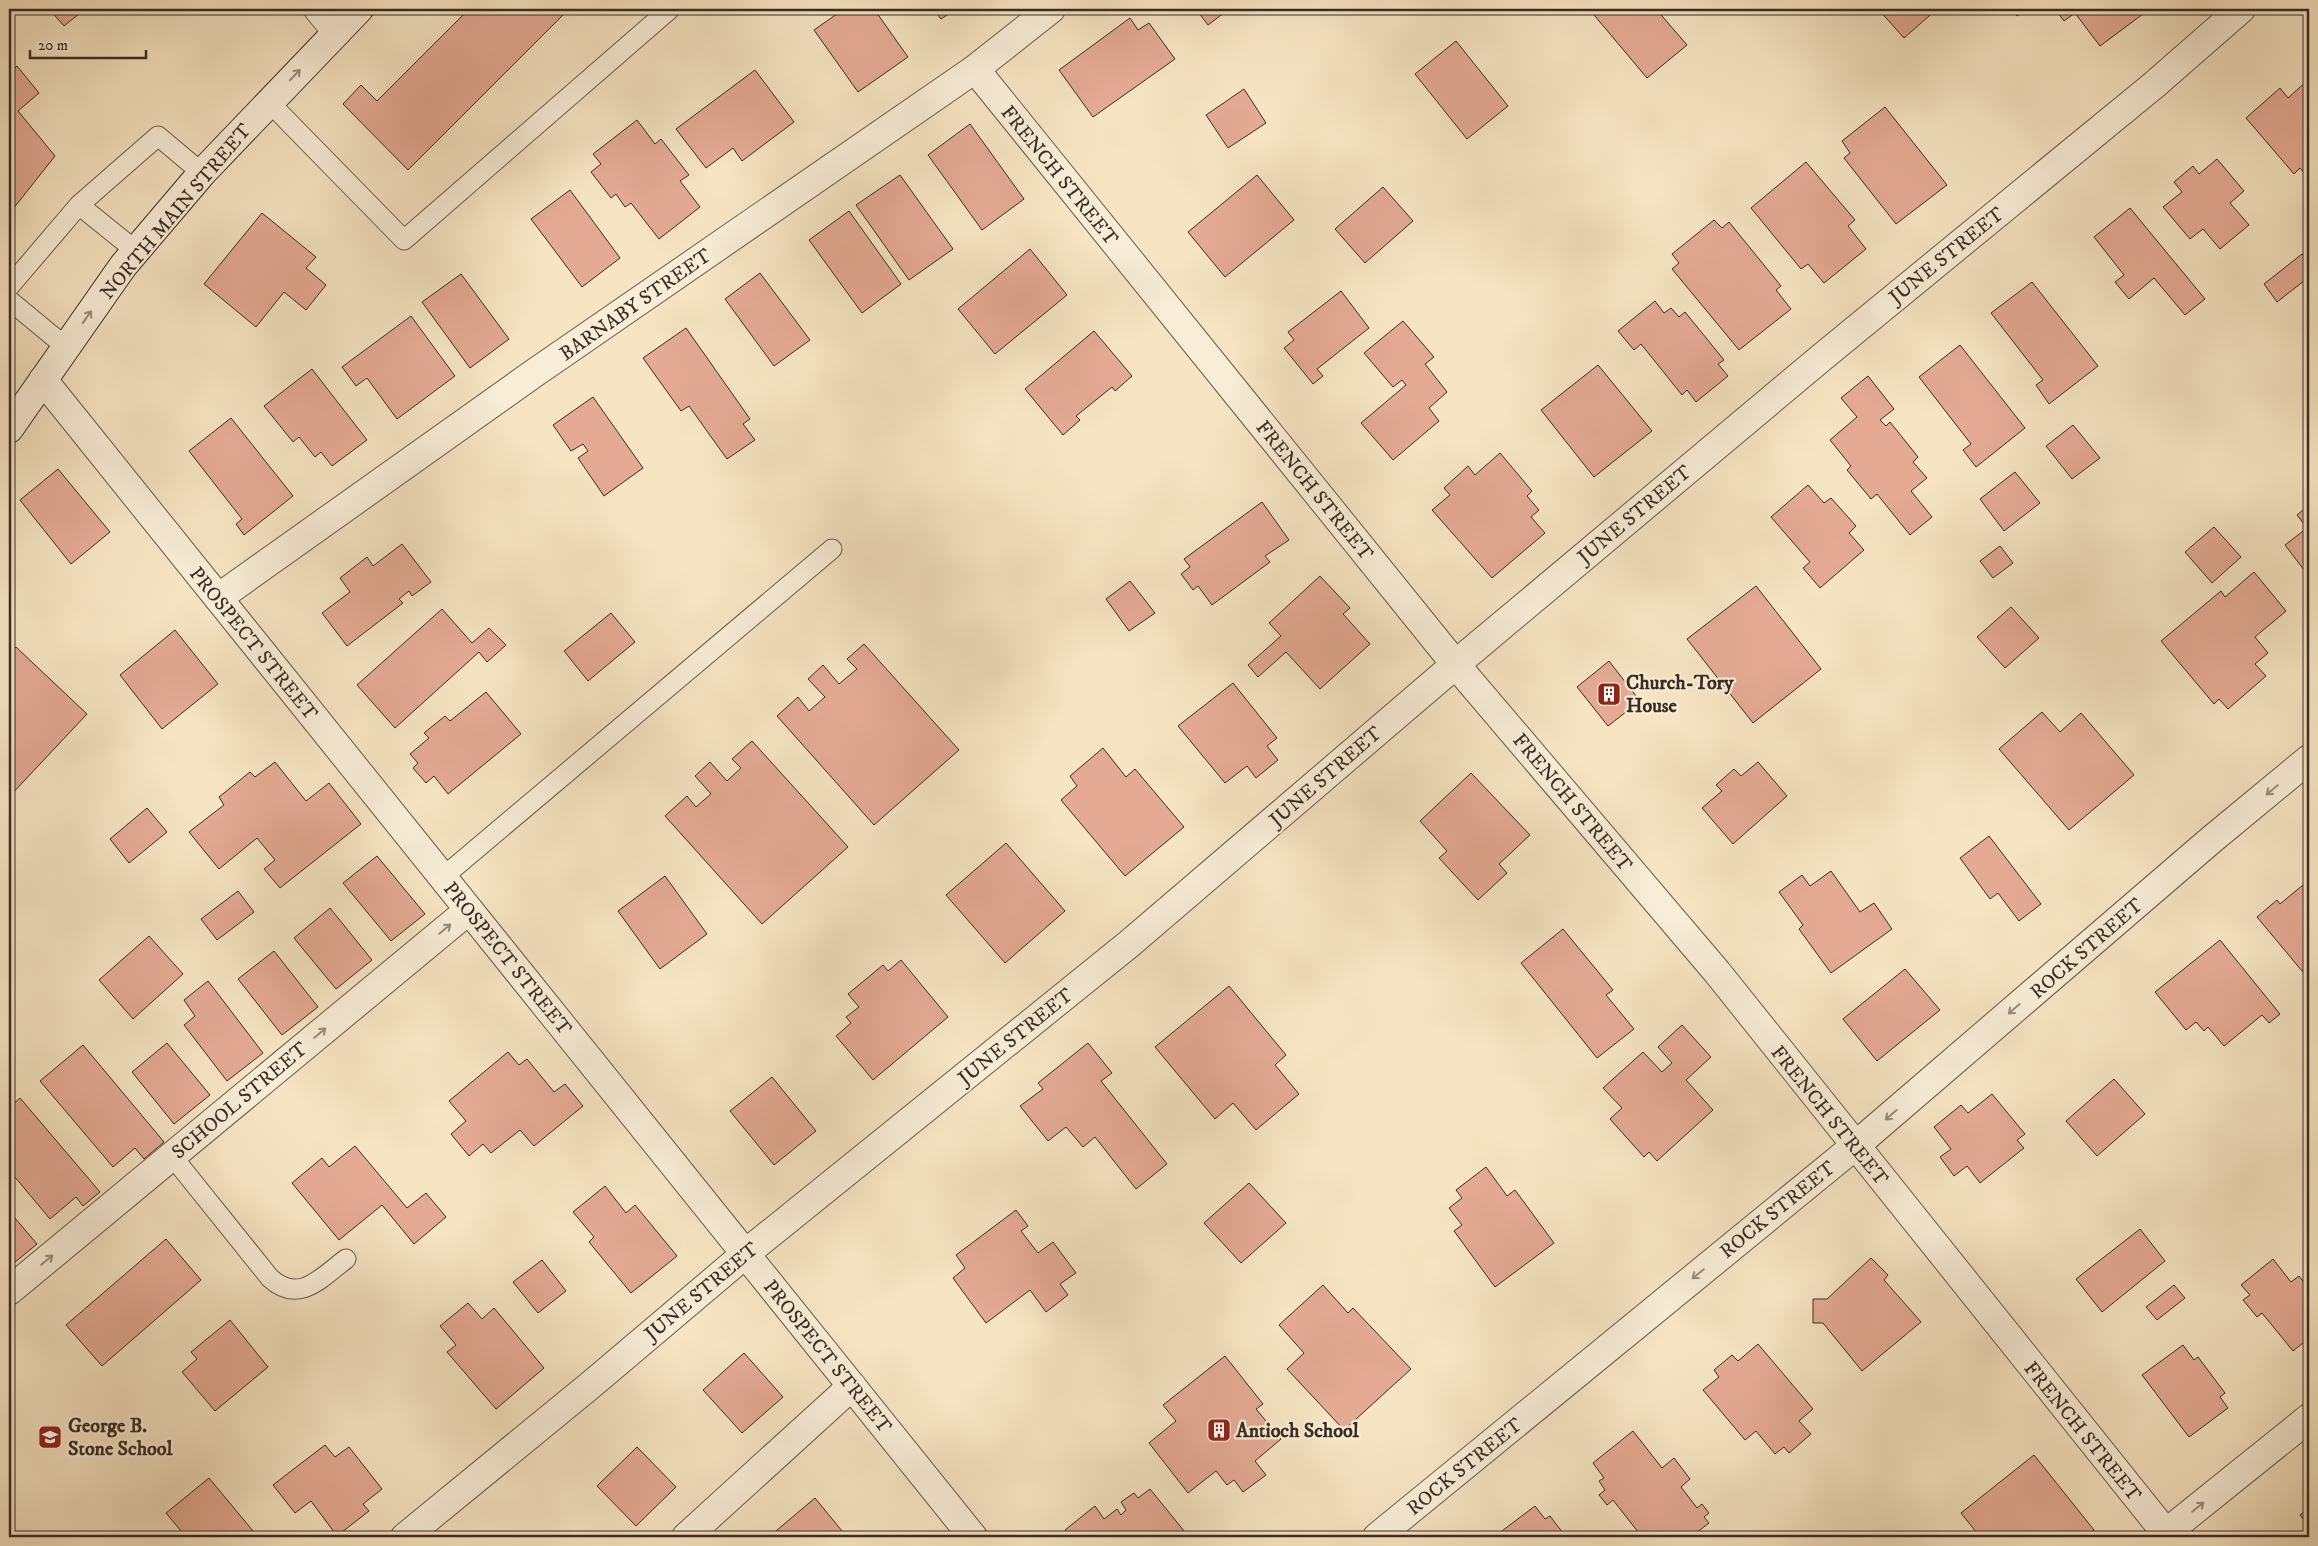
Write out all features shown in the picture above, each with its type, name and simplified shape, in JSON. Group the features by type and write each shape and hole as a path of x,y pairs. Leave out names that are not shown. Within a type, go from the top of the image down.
{"street":[{"path":"318,9 337,32"},
{"name":"NORTH MAIN STREET","path":"9,428 123,266 202,173 360,9"},
{"name":"BARNABY STREET","path":"218,598 533,374 975,69 1051,9"},
{"name":"JUNE STREET","path":"405,1537 745,1254 1129,944 1456,664 1814,364 2154,85 2241,9"},
{"name":"FRENCH STREET","path":"975,69 1456,664 1716,972 2165,1536"},
{"name":"PROSPECT STREET","path":"43,380 973,1537"},
{"name":"ROCK STREET","path":"1378,1537 1855,1146 2211,840 2309,759"},
{"name":"SCHOOL STREET","path":"9,1291 469,910"},
{"path":"686,1537 702,1520 852,1386"},
{"path":"2165,1536 2309,1418"}],"lane":[{"path":"269,102 404,240 670,9"},
{"path":"9,287 79,205 158,136 202,173"},
{"path":"79,205 136,251"},
{"path":"9,300 66,347"},
{"path":"443,877 832,549"},
{"path":"172,1156 225,1224 274,1282 284,1288 297,1291 311,1285 346,1259"}],"building":[{"path":"49,9 85,9 64,26"},
{"path":"469,9 569,9 408,170 343,104 361,85 377,101"},
{"path":"844,9 874,9 908,57 858,92 814,30"},
{"path":"933,9 956,9 941,19"},
{"path":"1196,9 1229,9 1208,25"},
{"path":"1589,9 1656,9 1687,45 1647,78"},
{"path":"1878,9 1937,9 1904,38"},
{"path":"2012,9 2027,9 2017,16"},
{"path":"2055,9 2139,9 2143,14 2100,46 2075,13 2064,21"},
{"path":"1130,18 1138,30 1149,23 1175,59 1093,117 1059,70"},
{"path":"1456,41 1508,106 1467,139 1415,74"},
{"path":"17,66 39,93 18,111 55,156 9,214 9,73"},
{"path":"755,70 794,122 742,161 733,148 706,168 676,129"},
{"path":"2309,79 2308,178 2300,168 2294,174 2246,118 2280,88 2288,98"},
{"path":"1244,89 1266,123 1228,148 1206,115"},
{"path":"1885,107 1947,185 1896,224 1844,158 1850,153 1842,141"},
{"path":"637,120 655,144 661,139 689,175 680,181 700,207 659,239 631,203 625,207 616,194 611,198 591,172 601,164 593,154"},
{"path":"970,124 1024,199 982,230 928,155"},
{"path":"2217,159 2244,191 2230,203 2249,225 2220,249 2203,229 2190,239 2163,207 2182,192 2174,182 2193,166 2199,174"},
{"path":"1806,162 1855,220 1848,226 1866,249 1824,283 1808,264 1801,269 1751,208"},
{"path":"900,175 953,249 909,280 856,205"},
{"path":"1257,175 1294,220 1225,277 1188,232"},
{"path":"1383,187 1413,221 1365,263 1335,229"},
{"path":"570,190 620,258 582,287 531,219"},
{"path":"2130,208 2205,299 2185,315 2154,278 2129,299 2115,282 2124,275 2094,237"},
{"path":"849,211 901,284 862,313 809,240"},
{"path":"262,213 316,257 306,268 326,285 306,310 284,292 256,327 204,284"},
{"path":"1714,220 1722,228 1729,222 1781,286 1776,290 1791,309 1739,350 1672,269 1679,263 1672,254"},
{"path":"1030,249 1067,295 995,354 958,309"},
{"path":"2302,254 2309,264 2309,277 2277,302 2264,284"},
{"path":"760,273 810,340 774,366 725,299"},
{"path":"461,274 509,339 470,368 422,302"},
{"path":"2032,282 2098,366 2049,404 2036,385 2043,380 1991,313"},
{"path":"1341,291 1369,328 1317,369 1323,376 1313,384 1284,348 1294,340 1288,332"},
{"path":"1655,301 1664,313 1671,308 1679,317 1685,312 1724,360 1718,364 1728,376 1696,402 1687,390 1682,395 1641,344 1634,350 1618,331"},
{"path":"411,316 455,376 397,419 367,378 356,386 342,367"},
{"path":"1403,321 1434,357 1425,364 1447,392 1429,408 1439,421 1393,460 1361,423 1406,385 1402,380 1393,387 1364,353"},
{"path":"686,328 750,419 743,424 755,440 727,459 689,406 681,411 643,358"},
{"path":"1094,331 1132,376 1115,391 1112,387 1076,416 1080,420 1063,435 1025,389"},
{"path":"1960,345 2025,428 1976,467 1963,450 1971,444 1919,377"},
{"path":"1598,365 1652,431 1594,477 1541,410"},
{"path":"312,369 367,440 332,466 321,452 315,457 299,437 293,442 264,406"},
{"path":"1868,376 1894,409 1880,420 1886,426 1890,422 1918,457 1913,462 1927,478 1911,491 1932,517 1910,535 1877,494 1871,499 1847,470 1851,466 1830,440 1857,417 1841,398"},
{"path":"593,397 643,468 604,496 578,458 588,451 583,444 571,451 553,425"},
{"path":"231,418 293,496 244,535 236,524 242,519 189,451"},
{"path":"2073,425 2100,458 2072,479 2046,446"},
{"path":"1500,453 1532,491 1527,496 1539,510 1531,517 1545,533 1492,578 1432,510 1450,495 1444,488 1468,466 1475,475"},
{"path":"58,469 110,532 71,564 20,500"},
{"path":"2015,472 2040,503 2004,531 1980,499"},
{"path":"1808,485 1824,503 1831,498 1856,526 1849,533 1864,550 1820,588 1803,568 1810,562 1771,517"},
{"path":"1262,502 1289,540 1265,556 1270,562 1212,605 1198,586 1193,590 1181,574 1190,567 1184,559"},
{"path":"2309,505 2309,574 2307,574 2285,545 2307,528 2297,515"},
{"path":"2214,527 2241,557 2212,583 2185,552"},
{"path":"402,544 431,582 412,596 409,591 399,599 403,603 347,646 322,613 350,592 340,578 367,557 373,566"},
{"path":"2000,546 2013,563 1993,578 1980,561"},
{"path":"2254,572 2286,611 2255,637 2268,653 2255,664 2266,676 2228,709 2219,699 2214,704 2161,641 2221,591 2225,597"},
{"path":"1320,576 1350,608 1343,614 1370,644 1320,689 1286,652 1258,677 1248,665 1281,636 1269,623"},
{"path":"1130,581 1155,613 1129,631 1106,599"},
{"path":"1756,586 1821,669 1753,723 1687,639"},
{"path":"2011,607 2039,638 2005,668 1977,637"},
{"path":"442,609 472,643 489,628 506,645 487,662 479,652 395,728 357,685"},
{"path":"611,613 635,642 588,681 564,651"},
{"path":"175,630 218,684 162,729 120,675"},
{"path":"864,644 959,750 874,825 777,716 798,697 809,711 825,697 808,679 823,665 839,684 857,669 847,659"},
{"path":"16,647 87,714 9,797 9,655"},
{"name":"Church-Tory House","path":"1609,661 1640,701 1608,726 1577,687"},
{"path":"1233,683 1277,738 1267,746 1278,760 1256,778 1247,766 1225,783 1178,726"},
{"path":"486,692 521,734 448,794 434,776 426,783 413,768 418,763 410,754 429,738 424,733 445,716 450,721"},
{"path":"2042,712 2060,732 2081,713 2134,775 2069,830 1999,749"},
{"path":"752,741 848,847 762,924 665,816 687,796 696,807 711,794 695,776 710,762 727,781 741,768 732,759"},
{"path":"1103,748 1126,777 1135,769 1184,827 1125,876 1061,800 1077,786 1070,776"},
{"path":"275,762 306,801 329,783 361,824 280,888 264,869 275,860 257,838 219,869 189,832 224,805 219,797 250,772 255,777"},
{"path":"1758,762 1787,796 1733,844 1702,808 1722,791 1716,785 1734,769 1741,776"},
{"path":"1471,773 1530,835 1499,864 1507,873 1478,900 1439,858 1447,851 1420,821"},
{"path":"147,808 167,832 129,863 110,839"},
{"path":"1989,836 2041,904 2019,921 1998,893 1990,899 1960,858"},
{"path":"1006,843 1065,911 1005,963 946,895"},
{"path":"377,856 425,914 391,941 343,883"},
{"path":"1831,871 1860,912 1874,903 1892,929 1831,973 1799,929 1803,925 1779,892 1802,875 1810,886"},
{"path":"665,876 707,934 660,969 618,911"},
{"path":"2309,880 2309,975 2307,977 2257,917 2277,900 2280,904"},
{"path":"238,891 254,912 217,940 201,919"},
{"path":"330,908 372,960 336,989 294,938"},
{"path":"1563,929 1613,990 1606,995 1634,1029 1597,1058 1521,963"},
{"path":"149,936 183,974 133,1019 99,980"},
{"path":"2220,940 2280,1014 2269,1023 2262,1015 2224,1046 2208,1027 2204,1031 2196,1022 2186,1030 2155,992"},
{"path":"274,951 318,1007 282,1035 238,979"},
{"path":"901,960 948,1017 873,1080 836,1036 851,1023 846,1017 859,1007 848,994 883,965 888,971"},
{"path":"1905,969 1940,1010 1877,1061 1843,1019"},
{"path":"208,981 263,1053 227,1081 184,1025 195,1016 184,1000"},
{"path":"1229,986 1286,1055 1275,1065 1299,1094 1256,1130 1233,1103 1215,1119 1155,1047"},
{"path":"1682,1025 1711,1057 1686,1080 1713,1110 1657,1161 1649,1152 1644,1157 1610,1119 1622,1108 1603,1088 1643,1052 1662,1072 1672,1063 1658,1047"},
{"path":"167,1043 210,1095 174,1124 132,1072"},
{"path":"1088,1043 1112,1073 1101,1081 1167,1164 1136,1189 1095,1137 1083,1147 1066,1127 1048,1141 1020,1106 1043,1089 1038,1083"},
{"path":"83,1045 164,1142 144,1159 135,1148 113,1167 40,1081"},
{"path":"508,1052 519,1065 527,1059 554,1092 565,1084 583,1106 534,1146 520,1130 491,1153 483,1144 469,1156 451,1134 466,1121 449,1101"},
{"path":"772,1077 816,1131 774,1165 730,1111"},
{"path":"2114,1079 2145,1114 2097,1156 2066,1121"},
{"path":"1992,1094 2025,1134 2017,1140 2024,1148 1980,1183 1967,1166 1954,1176 1940,1157 1951,1149 1934,1127 1961,1105 1968,1113"},
{"path":"20,1098 100,1192 83,1206 76,1197 50,1219 9,1170 9,1108"},
{"path":"355,1146 407,1208 426,1193 446,1217 414,1244 382,1205 339,1240 292,1183 322,1158 329,1167"},
{"path":"1486,1167 1507,1196 1515,1190 1554,1243 1495,1287 1454,1231 1462,1225 1449,1208 1462,1198 1456,1190"},
{"path":"1249,1183 1286,1223 1241,1263 1204,1223"},
{"path":"605,1186 626,1213 635,1205 677,1256 631,1293 589,1242 594,1237 573,1212"},
{"path":"1016,1210 1028,1226 1021,1231 1038,1253 1053,1242 1076,1273 1060,1284 1068,1295 1046,1312 1030,1290 986,1323 953,1278 965,1268 956,1255"},
{"path":"9,1211 37,1244 14,1263 9,1257"},
{"path":"2140,1229 2165,1261 2102,1312 2076,1279"},
{"path":"166,1239 201,1280 102,1366 66,1325"},
{"path":"1871,1258 1888,1275 1884,1280 1921,1322 1862,1371 1823,1323 1813,1323 1813,1299 1827,1299"},
{"path":"2273,1259 2291,1282 2299,1276 2309,1289 2309,1338 2293,1351 2262,1313 2257,1317 2243,1300 2250,1295 2241,1285"},
{"path":"542,1260 566,1291 538,1313 513,1282"},
{"path":"1323,1285 1348,1313 1353,1308 1411,1369 1344,1430 1287,1369 1304,1353 1279,1325"},
{"path":"2174,1285 2185,1298 2157,1320 2146,1307"},
{"path":"468,1303 482,1319 494,1308 544,1368 496,1409 447,1352 456,1345 440,1326"},
{"path":"230,1320 268,1367 215,1411 182,1372 197,1359 191,1352"},
{"path":"1758,1344 1813,1409 1799,1421 1811,1434 1789,1453 1784,1447 1775,1454 1756,1431 1745,1440 1703,1390 1719,1377 1714,1370 1732,1355 1738,1361"},
{"path":"2183,1345 2194,1360 2198,1357 2225,1393 2220,1397 2228,1408 2189,1437 2142,1375"},
{"path":"744,1353 783,1397 742,1433 703,1390"},
{"name":"Antioch School","path":"1225,1356 1263,1404 1256,1409 1281,1439 1255,1461 1266,1475 1243,1492 1234,1480 1227,1485 1216,1471 1188,1493 1149,1443 1176,1421 1163,1405"},
{"path":"1633,1431 1662,1468 1674,1458 1690,1479 1681,1487 1697,1508 1702,1504 1709,1513 1704,1517 1709,1523 1691,1537 1658,1537 1656,1534 1652,1537 1642,1537 1613,1500 1607,1505 1599,1495 1605,1490 1599,1481 1604,1478 1593,1463"},
{"path":"325,1445 335,1457 349,1447 382,1489 363,1504 369,1511 337,1536 311,1501 295,1513 273,1485"},
{"path":"637,1447 676,1487 636,1526 597,1486"},
{"path":"2034,1455 2094,1530 2084,1537 1980,1537 1961,1513"},
{"path":"209,1478 258,1537 186,1537 166,1513"},
{"path":"1150,1489 1189,1537 1071,1537 1065,1530 1095,1506 1104,1519 1117,1509 1121,1515 1126,1510 1121,1502 1134,1493 1138,1498"},
{"path":"815,1498 847,1537 770,1536"},
{"path":"1535,1506 1545,1519 1550,1516 1566,1537 1494,1537"},
{"path":"2309,1508 2309,1527 2300,1515"}],"place":[{"name":"Church-Tory House","path":"1609,694"},
{"name":"Antioch School","path":"1219,1430"},
{"name":"George B. Stone School","path":"50,1437"}]}
